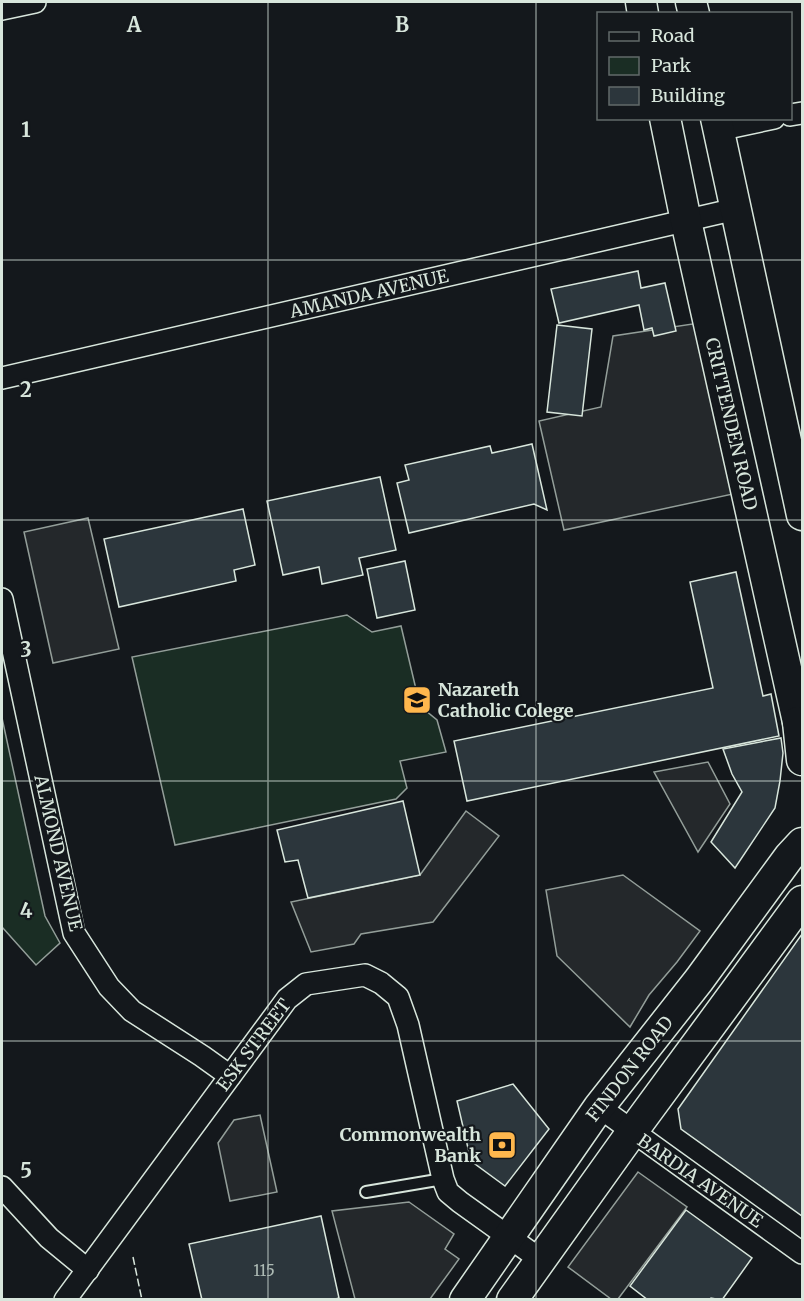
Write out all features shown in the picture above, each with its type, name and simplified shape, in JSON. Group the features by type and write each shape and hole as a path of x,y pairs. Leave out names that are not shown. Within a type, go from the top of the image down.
{"main road":[{"name":"CRITTENDEN ROAD","path":"665,120 686,221 800,725 802,760"},
{"path":"717,124 802,515"},
{"name":"FINDON ROAD","path":"465,1299 599,1107 699,980 796,849 802,820"},
{"name":"FINDON ROAD","path":"512,1299 802,901"},
{"path":"699,980 712,1025"}],"street":[{"path":"2,9 35,2"},
{"path":"717,124 755,120"},
{"name":"AMANDA AVENUE","path":"2,378 736,209"},
{"name":"ALMOND AVENUE","path":"2,599 74,933 109,987 132,1011 230,1076"},
{"name":"ESK STREET","path":"65,1299 287,999 306,984 365,975 381,983 398,997 408,1025 443,1179 448,1192 541,1260"},
{"name":"BARDIA AVENUE","path":"599,1107 802,1253"},
{"path":"2,1187 49,1238 88,1270"}],"lane":[{"path":"366,1192 443,1179"}],"green space":[{"path":"347,615 372,632 401,626 420,706 437,720 446,752 400,761 407,788 396,799 175,845 132,657"},
{"path":"2,718 45,916 60,943 36,965 2,927"}],"shaded area":[{"path":"699,323 733,494 564,530 539,421 601,407 613,336"},
{"path":"88,518 119,649 53,663 24,532"},
{"path":"708,762 730,804 698,852 654,772"},
{"path":"466,811 499,836 433,922 361,934 354,944 311,952 291,902 420,875"},
{"path":"623,875 700,931 649,995 630,1027 557,956 546,890"},
{"path":"260,1115 277,1192 230,1201 218,1143 234,1120"},
{"path":"638,1172 687,1207 618,1299 611,1299 568,1267"},
{"path":"409,1202 454,1234 445,1249 459,1259 430,1299 355,1299 332,1211"}],"building":[{"path":"638,271 641,288 665,283 676,331 654,336 652,328 644,330 639,305 559,323 551,289"},
{"path":"557,325 592,329 582,416 547,412"},
{"path":"532,444 547,510 534,504 409,533 397,483 409,480 405,465 490,446 492,453"},
{"path":"380,477 396,550 359,558 363,575 322,584 319,567 283,575 267,501"},
{"path":"243,509 255,565 234,570 236,581 119,607 104,539"},
{"path":"405,561 415,610 377,618 367,569"},
{"path":"736,572 763,696 771,694 779,736 467,801 454,741 713,688 690,582"},
{"path":"781,738 783,753 775,808 735,868 711,842 742,792 732,774 723,749"},
{"path":"403,801 420,875 308,898 298,860 285,862 277,830"},
{"path":"802,934 802,1216 681,1129 678,1109"},
{"name":"Commonwealth Bank","path":"513,1084 549,1129 505,1186 471,1161 457,1101"},
{"path":"686,1210 752,1258 722,1300 711,1298 710,1300 648,1300 630,1286"},
{"path":"321,1216 339,1298 332,1300 202,1300 189,1244"}],"fence":[{"path":"133,1257 142,1300"}],"place":[{"name":"Nazareth Catholic Colege","path":"417,700"},
{"name":"Commonwealth Bank","path":"502,1145"}]}
